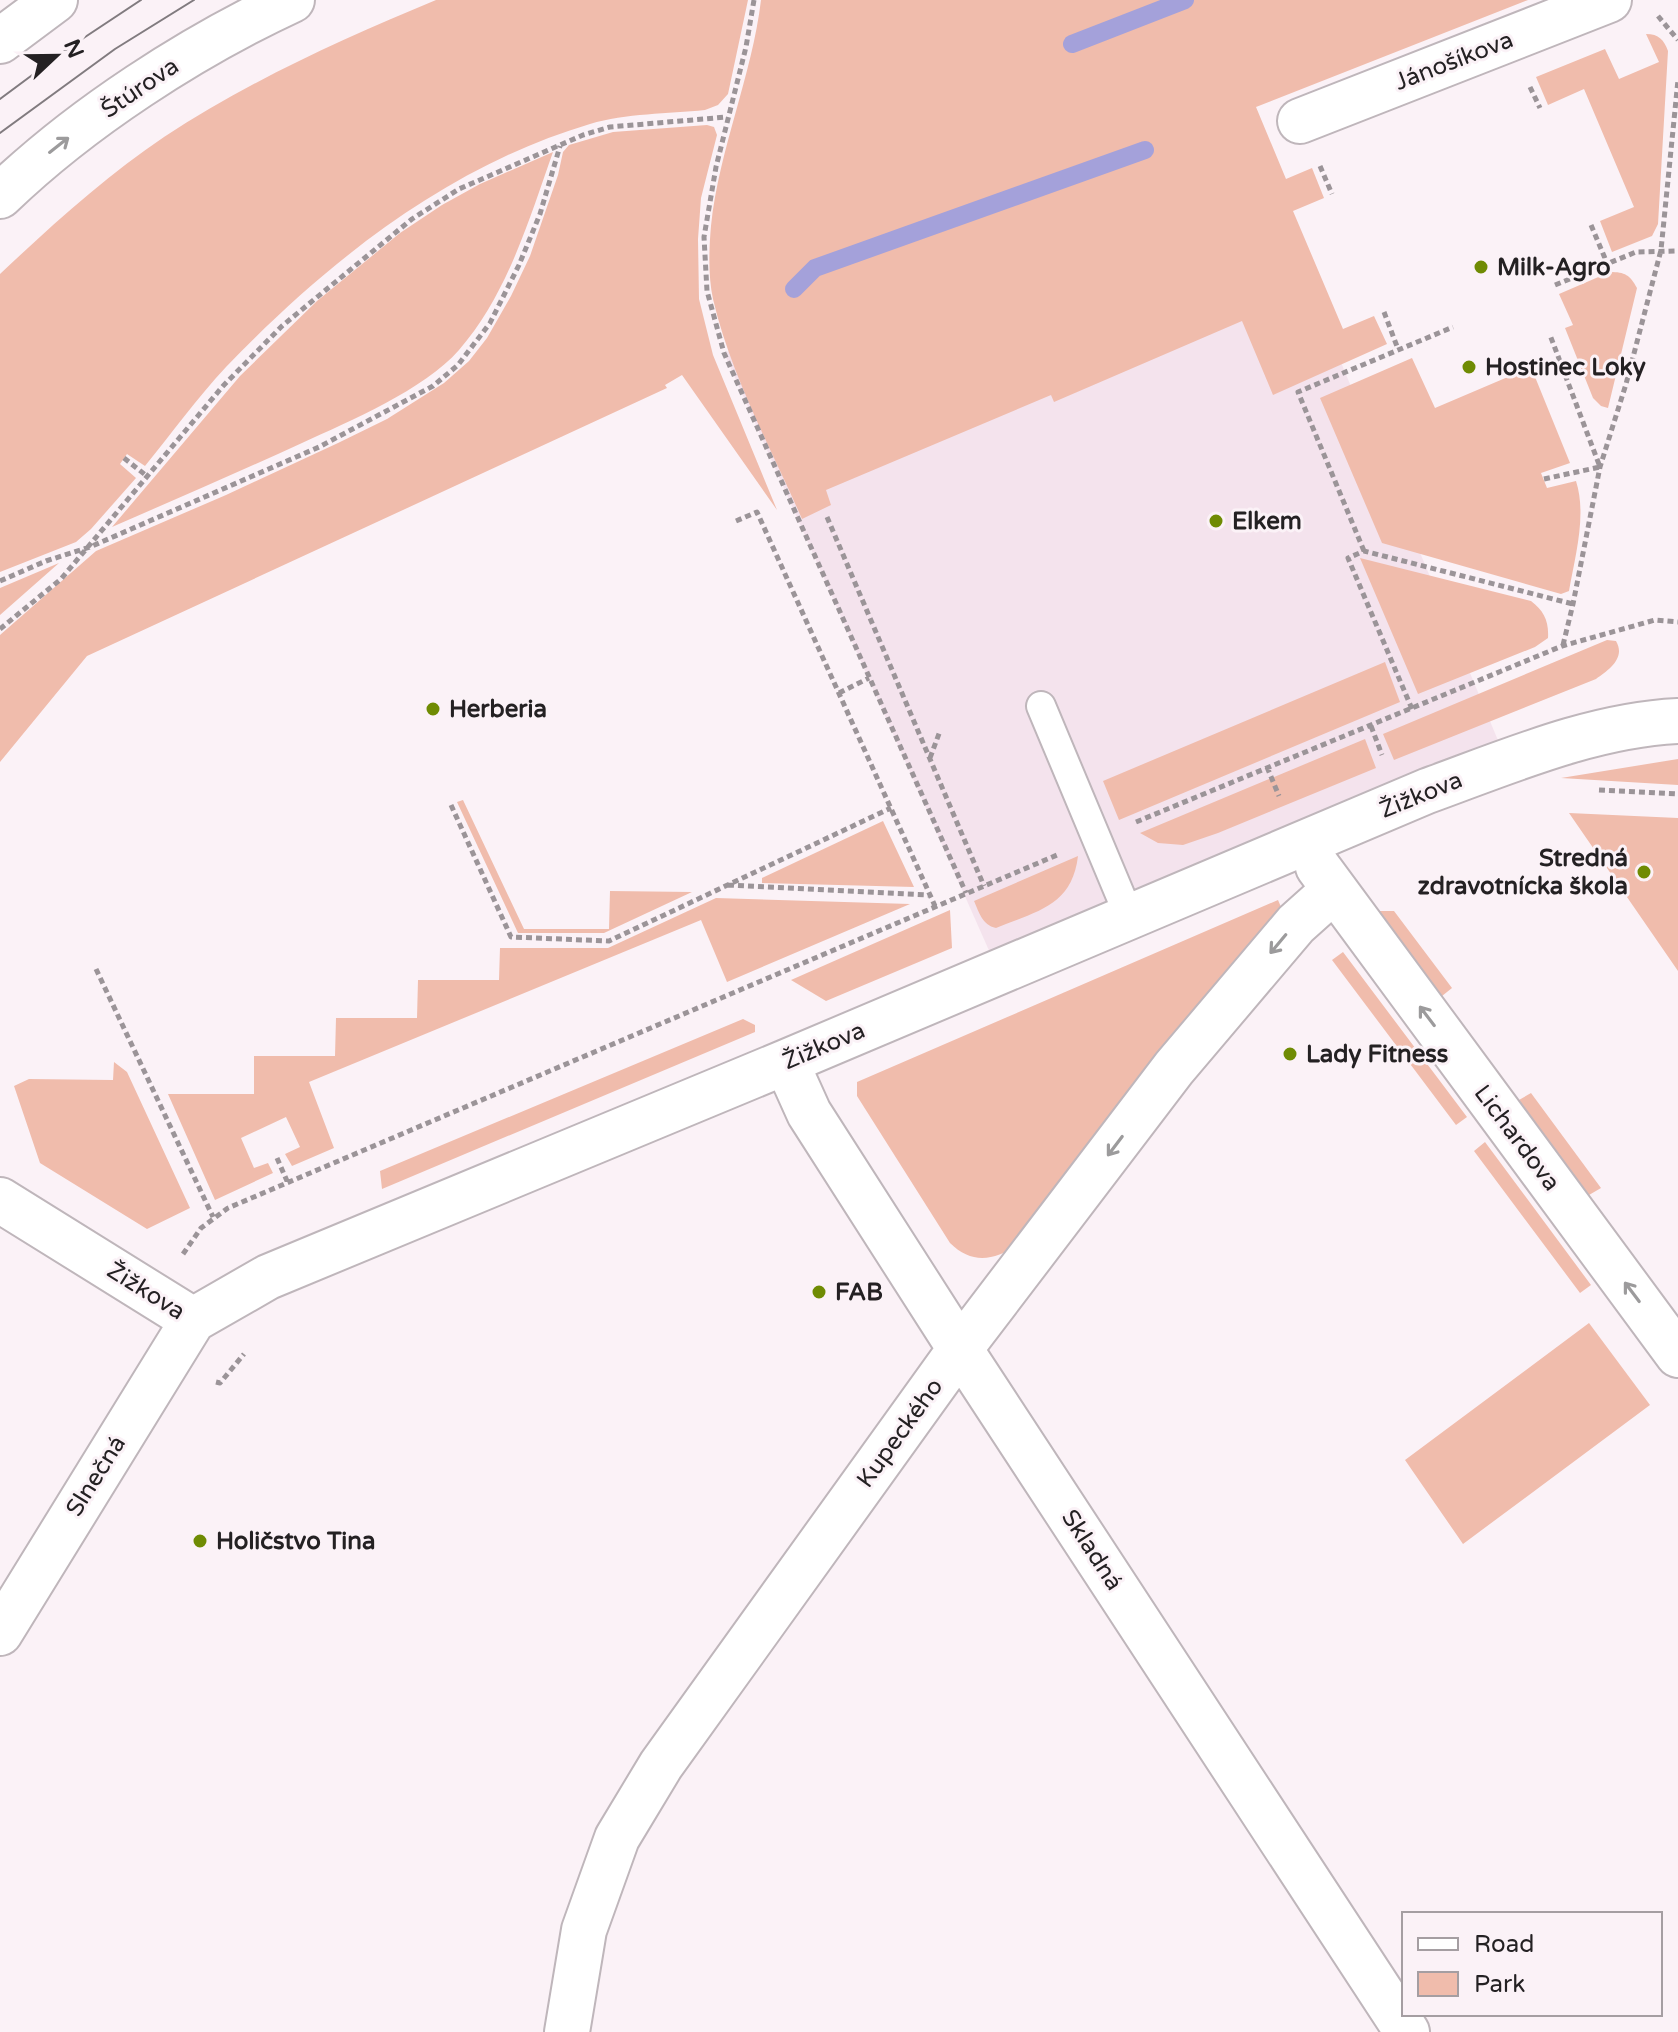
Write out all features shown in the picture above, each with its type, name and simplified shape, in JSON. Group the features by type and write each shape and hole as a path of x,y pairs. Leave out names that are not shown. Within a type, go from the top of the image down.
{"street":[{"path":"0,41 55,0"},
{"name":"Štúrova","path":"0,196 59,145 137,89 201,48 292,0"},
{"name":"Jánošíkova","path":"1300,121 1609,0"},
{"name":"Žižkova","path":"0,1200 193,1320 268,1277 786,1062 1300,843 1507,762 1588,737 1656,722 1678,721"},
{"name":"Lichardova","path":"1300,843 1678,1355"},
{"name":"Kupeckého","path":"567,2032 584,1930 617,1838 661,1765 960,1349 1174,1068 1296,924 1334,890"},
{"name":"Skladná","path":"786,1062 809,1113 960,1349 1407,2032"},
{"name":"Slnečná","path":"0,1633 193,1320"}],"lane":[{"path":"1041,706 1129,916"}],"path":[{"path":"754,0 704,237 707,291 724,353 966,893"},
{"path":"1562,646 1600,467 1626,384 1661,250 1678,80"},
{"path":"0,629 61,579 223,386 282,326 459,189 610,127 727,117"},
{"path":"0,581 46,561 90,547 319,447 421,393 450,372 490,323 519,265 540,214 560,145"},
{"path":"1591,225 1607,263"},
{"path":"1555,285 1636,252 1678,251"},
{"path":"1384,312 1398,349"},
{"path":"1364,551 1298,392 1453,327"},
{"path":"1550,335 1600,467"},
{"path":"124,458 148,477"},
{"path":"1544,479 1600,467"},
{"path":"736,521 757,512 935,906"},
{"path":"827,517 984,886"},
{"path":"1412,709 1348,558 1364,551 1573,604"},
{"path":"152,1294 201,1228 213,1217 287,1181 1096,838 1562,646 1655,620 1678,622"},
{"path":"839,693 869,678"},
{"path":"1371,726 1386,766"},
{"path":"930,759 940,731"},
{"path":"451,805 511,937 609,941 891,808"},
{"path":"727,885 930,895"},
{"path":"96,969 213,1217"},
{"path":"277,1158 287,1181"}],"shaded area":[{"path":"1249,141 1507,762 999,973 724,353"}],"green space":[{"path":"436,0 748,0 728,94 718,105 705,110 632,116 590,124 538,142 487,165 439,192 348,255 265,328 215,379 145,466 127,454 120,464 136,478 76,542 0,572 0,274 100,185 164,137 229,97 297,62"},
{"path":"761,0 1528,0 1256,107 1286,179 1312,168 1324,198 1293,211 1343,329 1374,316 1387,344 1273,395 1242,321 1054,402 1051,395 826,490 831,505 802,519 730,356 710,281 715,197 751,57"},
{"path":"1646,34 1660,38 1668,51 1658,224 1652,236 1612,252 1600,221 1634,207 1584,89 1548,105 1536,77 1605,49 1619,79 1659,62"},
{"path":"714,127 717,135 701,198 699,299 713,355 777,510 682,375 665,385 667,388 87,656 0,762 0,635 96,551 338,443 387,419 444,383 469,361 487,338 511,296 530,256 563,152 569,145 613,132"},
{"path":"553,152 504,281 476,328 444,365 407,391 364,414 112,527 240,376 317,301 400,233 442,205 480,184"},
{"path":"1610,272 1626,275 1637,288 1608,408 1593,398 1565,328 1573,325 1559,294"},
{"path":"1412,358 1435,408 1531,367 1570,463 1541,473 1547,488 1576,481 1579,494 1579,536 1569,591 1561,594 1382,543 1320,398"},
{"path":"1360,558 1531,601 1545,617 1548,638 1535,647 1418,694"},
{"path":"59,563 0,615 0,588"},
{"path":"1607,640 1616,641 1619,653 1611,668 1596,679 1394,760 1383,734"},
{"path":"1385,662 1400,702 1119,820 1103,781"},
{"path":"1365,739 1376,768 1183,845 1158,843 1140,833"},
{"path":"1678,759 1678,785 1561,778"},
{"path":"463,800 524,929 609,929 610,891 692,892 604,933 518,933 457,802"},
{"name":"Stredná zdravotnícka škola","path":"1569,813 1678,818 1678,971"},
{"path":"883,821 914,887 762,883 762,878"},
{"path":"1078,856 1068,886 1050,904 996,928 982,918 974,901"},
{"path":"716,898 910,904 727,982 701,920 309,1082 334,1148 292,1166 285,1154 300,1147 286,1117 241,1138 254,1168 268,1163 273,1173 215,1200 168,1094 254,1094 254,1056 335,1056 336,1018 417,1018 418,980 499,980 500,948 608,948"},
{"path":"1278,900 1281,907 1144,1072 1017,1245 983,1258 966,1254 950,1243 857,1096 857,1082"},
{"path":"950,910 952,948 826,1001 791,980"},
{"path":"1378,911 1394,911 1452,988 1442,996"},
{"path":"1343,952 1467,1117 1456,1125 1332,960"},
{"path":"743,1019 755,1025 755,1032 382,1189 380,1171"},
{"path":"114,1062 127,1072 190,1208 147,1229 40,1163 14,1086 29,1079 113,1080"},
{"path":"1531,1093 1601,1188 1589,1195 1519,1100"},
{"path":"1485,1142 1591,1285 1580,1293 1474,1151"},
{"path":"1589,1323 1650,1405 1463,1544 1405,1460"}],"waterway":[{"path":"1072,44 1185,0"},
{"path":"794,289 815,268 1145,150"}],"tram line":[{"path":"0,99 141,0"},
{"path":"0,133 115,49 194,0"}],"place":[{"name":"Milk-Agro","path":"1481,267"},
{"name":"Hostinec Loky","path":"1469,367"},
{"name":"Elkem","path":"1216,521"},
{"name":"Herberia","path":"433,709"},
{"name":"Stredná zdravotnícka škola","path":"1644,872"},
{"name":"Lady Fitness","path":"1290,1054"},
{"name":"FAB","path":"819,1292"},
{"name":"Holičstvo Tina","path":"200,1541"}]}
